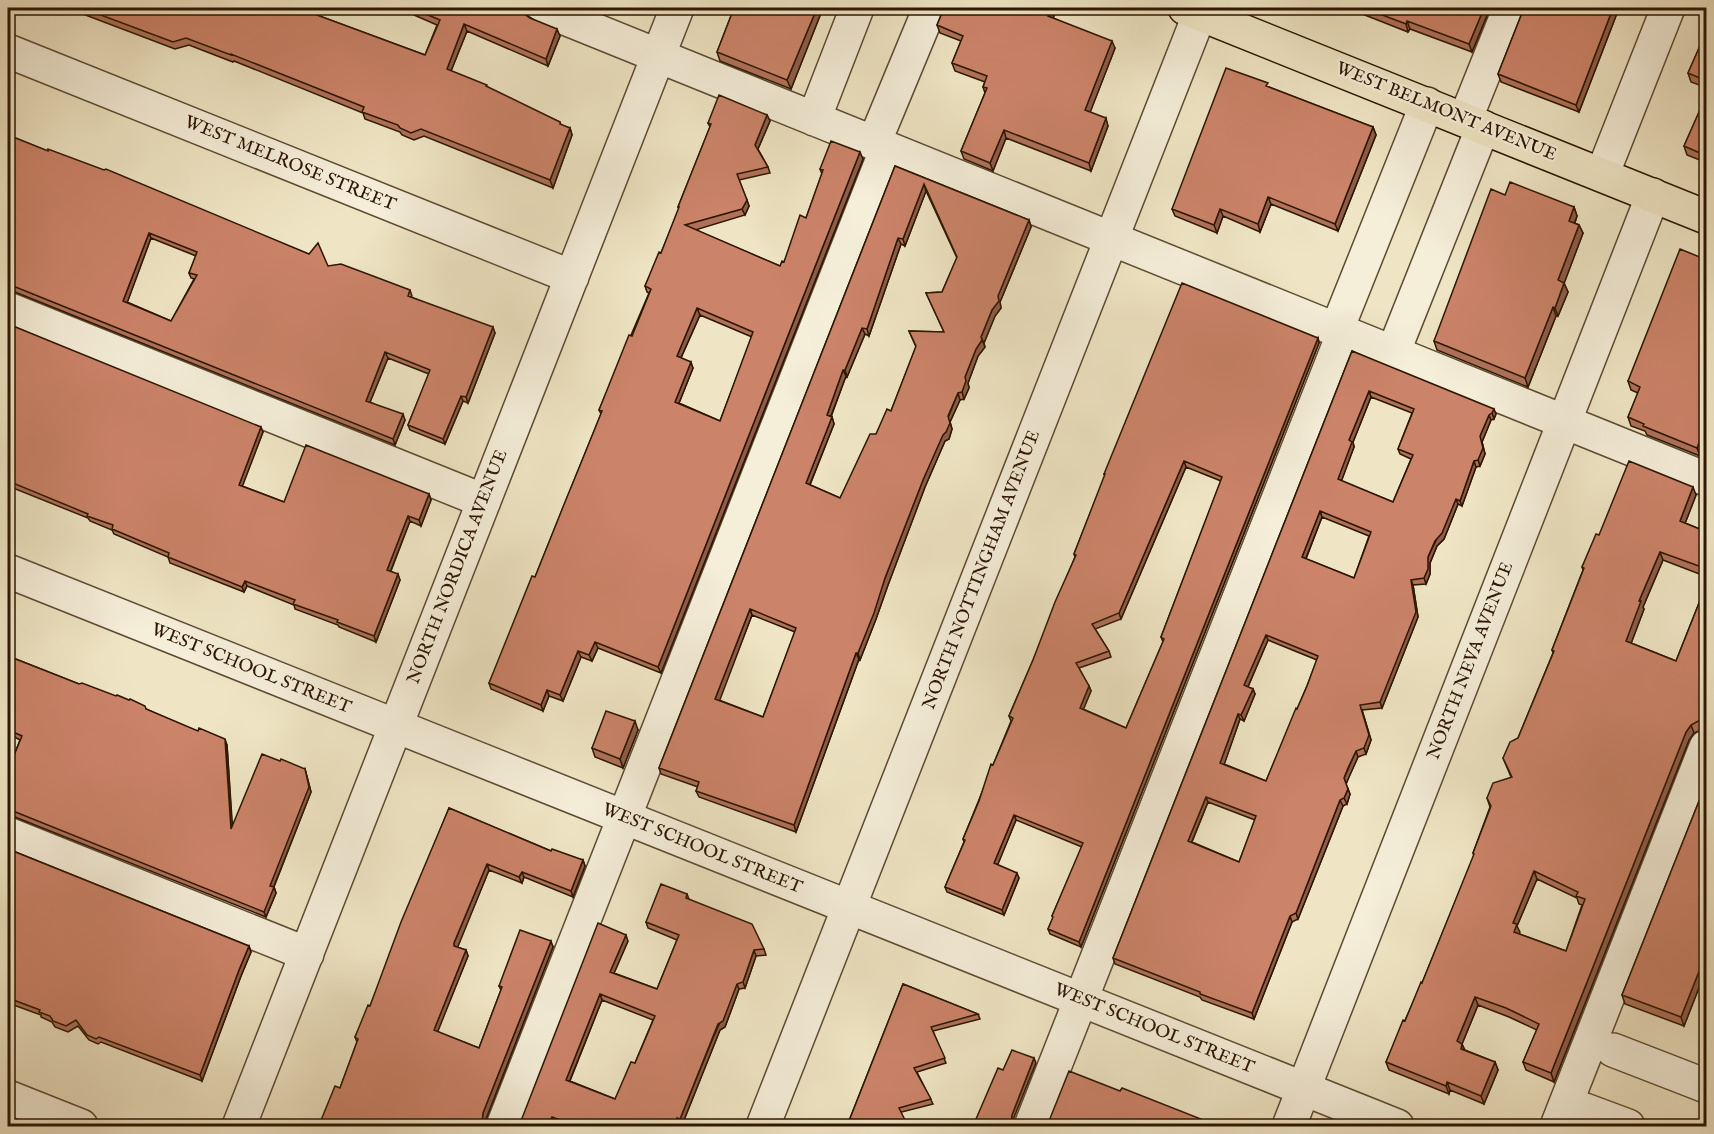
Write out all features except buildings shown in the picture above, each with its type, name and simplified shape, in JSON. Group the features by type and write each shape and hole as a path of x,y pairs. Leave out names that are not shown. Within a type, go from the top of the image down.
{"main road":[{"name":"WEST BELMONT AVENUE","path":"1193,10 1707,217"}],"street":[{"path":"540,8 1707,479"},
{"name":"NORTH NORDICA AVENUE","path":"239,1126 677,8"},
{"path":"814,119 857,8"},
{"path":"502,1126 624,818 930,8"},
{"path":"1393,353 1474,123 1510,8"},
{"path":"1602,175 1668,8"},
{"name":"NORTH NOTTINGHAM AVENUE","path":"763,1126 1112,238 1193,10"},
{"name":"WEST MELROSE STREET","path":"8,51 572,277"},
{"path":"1031,1126 1427,104"},
{"name":"NORTH NEVA AVENUE","path":"1289,1126 1653,195"},
{"path":"8,309 484,501"},
{"name":"WEST SCHOOL STREET","path":"8,571 1397,1126"},
{"path":"1557,1126 1707,747"},
{"path":"8,834 307,954"},
{"path":"1613,1050 1707,1086"},
{"path":"8,1097 81,1126"},
{"path":"1586,1110 1628,1126"}]}
